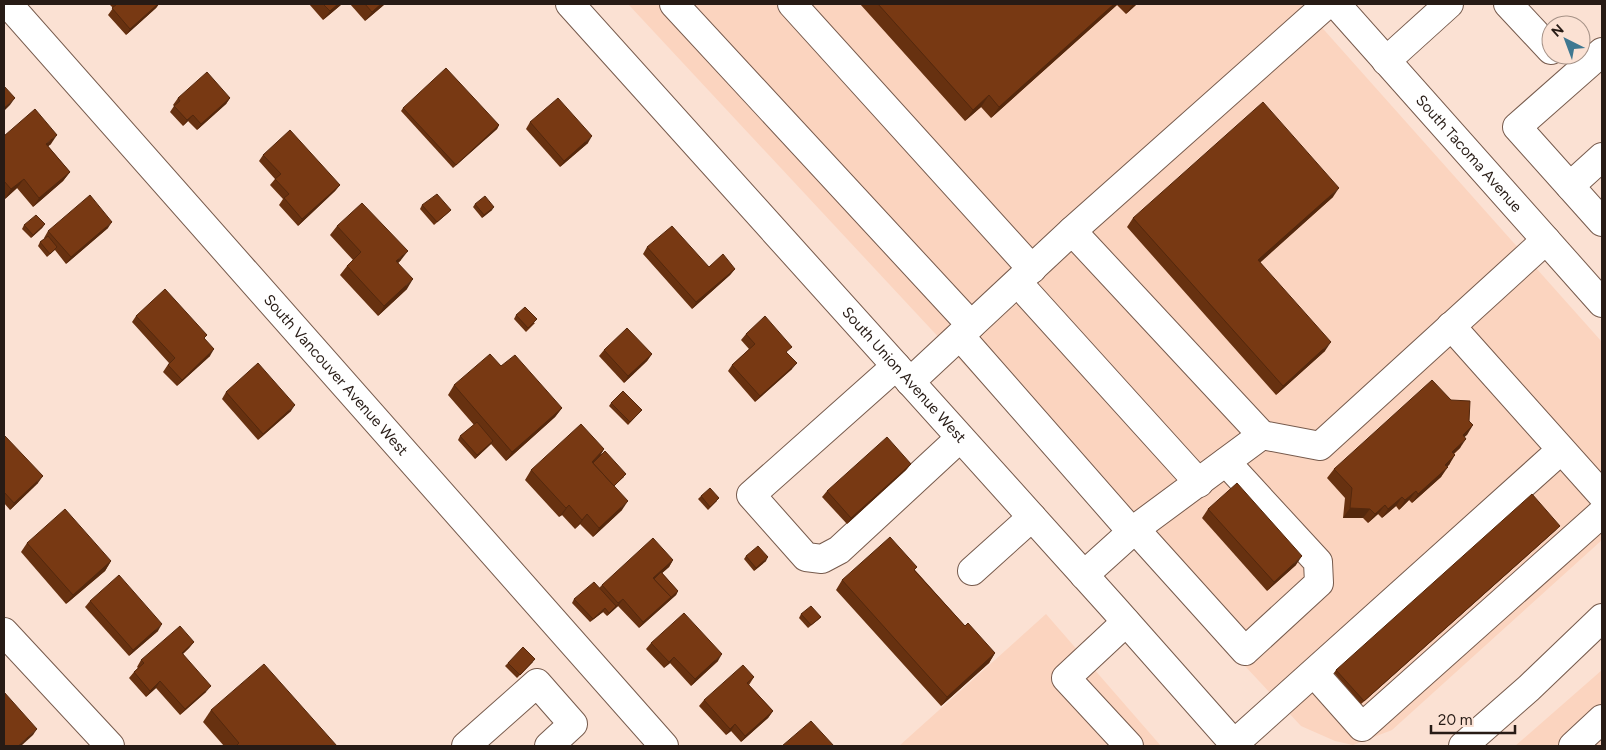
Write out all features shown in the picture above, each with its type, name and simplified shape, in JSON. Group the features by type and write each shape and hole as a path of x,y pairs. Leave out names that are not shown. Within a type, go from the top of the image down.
{"street":[{"name":"South Vancouver Avenue West","path":"8,4 664,746"},
{"name":"South Union Avenue West","path":"570,4 1235,745"},
{"path":"674,4 966,331 1134,531 1244,651 1319,582 1318,562 1226,462"},
{"path":"792,4 1199,482"},
{"path":"1386,61 1449,4"},
{"path":"1508,4 1541,39"},
{"path":"960,438 839,550 822,559 806,557 751,495 903,374 966,331 1072,231 1341,7"},
{"name":"South Tacoma Avenue","path":"1341,7 1386,61 1546,240 1599,294"},
{"path":"1602,52 1517,127 1602,222"},
{"path":"1565,65 1575,76"},
{"path":"1570,186 1602,157"},
{"path":"1072,231 1262,435 1320,446 1546,240"},
{"path":"1451,326 1602,495"},
{"path":"1084,575 1134,531 1262,435"},
{"path":"1235,745 1562,450"},
{"path":"1314,673 1362,726 1602,513"},
{"path":"972,571 1032,517"},
{"path":"1126,622 1066,678 1129,746"},
{"path":"4,632 110,746"},
{"path":"1463,746 1597,632"},
{"path":"466,746 536,683 574,724 549,746"},
{"path":"1573,746 1602,719"}],"shaded area":[{"path":"628,4 1301,4 1602,342 1602,540 1392,730 1353,745 1335,741 1301,726"},
{"path":"1046,614 1161,746 899,746"},
{"path":"1602,670 1602,746 1515,746"}],"building":[{"path":"117,4 158,4 130,29 112,8"},
{"path":"323,4 338,4 330,11"},
{"path":"365,4 381,4 372,12"},
{"path":"878,4 1114,4 999,107 989,95 973,110"},
{"path":"446,68 499,125 456,165 403,108"},
{"path":"207,72 230,98 201,124 193,115 187,120 174,106 180,101 178,98"},
{"path":"4,86 15,98 4,108"},
{"path":"558,98 592,136 564,161 530,122"},
{"path":"1263,102 1339,188 1258,260 1331,342 1283,386 1133,218"},
{"path":"35,109 57,135 46,144 70,172 39,198 24,179 11,189 4,181 4,136"},
{"path":"290,130 340,185 302,219 284,198 289,194 275,179 281,174 263,155"},
{"path":"437,194 451,210 437,222 422,205"},
{"path":"90,195 112,222 71,257 48,231"},
{"path":"485,196 494,207 484,215 475,204"},
{"path":"362,203 408,251 396,261 413,279 384,306 347,266 361,252 337,226"},
{"path":"36,215 45,224 33,235 24,225"},
{"path":"672,226 709,267 723,254 735,269 696,302 647,247"},
{"path":"48,236 57,247 50,254 40,242"},
{"path":"165,289 207,335 204,338 214,349 182,380 168,365 175,358 136,316"},
{"path":"525,307 537,319 528,328 516,315"},
{"path":"765,316 792,347 786,352 797,363 760,396 732,365 755,344 746,334"},
{"path":"627,328 652,354 628,376 604,350"},
{"path":"490,354 501,366 515,355 562,408 512,452 454,385"},
{"path":"258,363 295,405 263,434 226,392"},
{"path":"1432,380 1451,400 1470,401 1469,421 1473,425 1463,435 1466,439 1452,452 1455,455 1445,465 1448,467 1418,494 1416,491 1405,500 1402,497 1388,509 1385,505 1375,514 1370,509 1350,508 1352,488 1334,469"},
{"path":"623,391 642,410 630,422 611,403"},
{"path":"477,422 493,441 477,455 460,436"},
{"path":"581,424 604,449 592,462 628,501 599,528 587,514 582,520 569,505 566,508 531,470"},
{"path":"5,436 43,476 14,503 4,492"},
{"path":"887,437 911,464 851,518 827,491"},
{"path":"605,451 626,474 614,486 593,463"},
{"path":"1237,483 1302,556 1274,582 1208,509"},
{"path":"710,488 719,498 710,507 701,496"},
{"path":"1532,494 1560,526 1364,701 1336,670"},
{"path":"65,509 111,561 73,595 27,543"},
{"path":"890,537 917,567 914,570 965,626 968,623 995,653 947,697 842,580"},
{"path":"653,538 673,560 653,578 671,597 643,622 623,599 618,603 602,585"},
{"path":"758,546 768,557 756,568 746,556"},
{"path":"661,572 678,591 668,600 671,597 654,579"},
{"path":"119,575 162,624 133,650 90,601"},
{"path":"594,582 616,606 609,613 605,608 593,619 574,599"},
{"path":"811,606 821,617 811,625 801,614"},
{"path":"684,613 722,654 695,679 674,657 669,662 651,643"},
{"path":"180,626 194,642 182,653 211,686 185,709 160,681 150,691 134,672 144,663 141,660"},
{"path":"523,647 535,659 520,675 508,663"},
{"path":"264,664 337,746 236,746 239,743 211,710"},
{"path":"743,665 754,677 747,683 773,711 745,736 735,724 730,729 704,700"},
{"path":"4,692 37,729 18,746 4,746"},
{"path":"811,721 834,746 782,746"}]}
